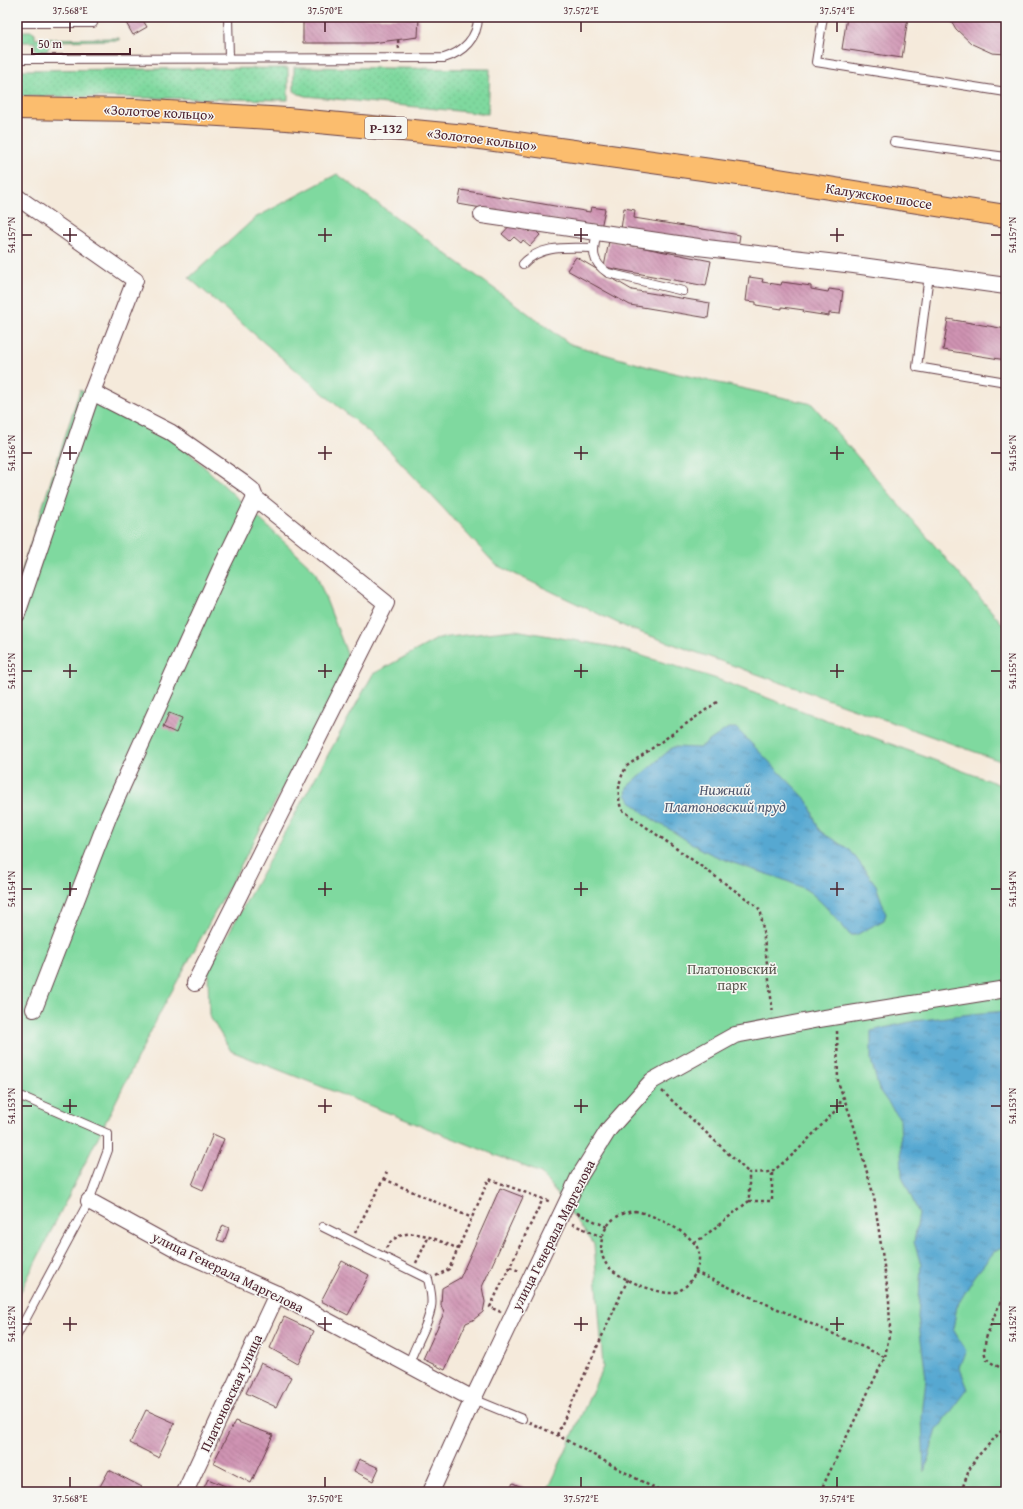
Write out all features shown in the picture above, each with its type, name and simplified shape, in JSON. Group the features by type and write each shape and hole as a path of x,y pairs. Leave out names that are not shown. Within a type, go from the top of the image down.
{"main road":[{"name":"«Золотое кольцо»","path":"17,108 134,110 287,119 466,136 753,176"},
{"name":"Калужское шоссе","path":"753,176 1006,216"}],"street":[{"path":"17,197 135,280 92,392 17,614"},
{"path":"482,215 698,247 854,265 1006,286"},
{"path":"92,392 170,432 243,483 252,490 255,498 386,603 195,983"},
{"path":"34,1009 109,815 220,570 255,498"},
{"name":"улица Генерала Маргелова","path":"431,1492 473,1399 579,1177 609,1129 652,1081 735,1036 818,1019 1006,989"},
{"name":"улица Генерала Маргелова","path":"89,1201 184,1253 277,1294 473,1399"},
{"name":"Платоновская улица","path":"185,1492 277,1294"}],"lane":[{"path":"17,23 28,20 93,23 93,17"},
{"path":"228,17 229,58"},
{"path":"17,59 444,58 454,54 469,42 476,32 478,17"},
{"path":"823,17 816,62 1006,92"},
{"path":"894,142 1006,157"},
{"path":"597,232 594,248 597,264 608,273 683,291"},
{"path":"523,264 528,258 542,250 594,248"},
{"path":"929,275 917,367 1006,382"},
{"path":"17,1100 23,1097 108,1134 108,1150 89,1201 17,1335"},
{"path":"323,1227 428,1279 432,1306 428,1320 412,1354 409,1365"},
{"path":"473,1399 522,1419"}],"path":[{"path":"716,702 627,766 619,785 618,798 621,810 758,907 775,1027"},
{"path":"820,1492 884,1357 890,1330 889,1300 874,1197 866,1166 838,1082 837,1025"},
{"path":"658,1088 749,1173 772,1172 797,1151 836,1110 843,1096"},
{"path":"351,1241 387,1172"},
{"path":"694,1242 702,1238 748,1201 772,1201 772,1172"},
{"path":"748,1201 749,1173"},
{"path":"384,1179 472,1218"},
{"path":"428,1279 449,1268 459,1249 489,1179 556,1204"},
{"path":"505,1306 501,1312 490,1308 544,1200"},
{"path":"572,1211 607,1227"},
{"path":"630,1212 639,1212 682,1232 694,1242 699,1254 695,1272 686,1286 672,1293 664,1293 653,1290 614,1272 604,1261 601,1249 602,1237 607,1227 616,1217 630,1212"},
{"path":"567,1222 602,1237"},
{"path":"381,1256 389,1244 403,1234 422,1233 459,1249"},
{"path":"412,1272 429,1236"},
{"path":"510,1267 521,1272"},
{"path":"695,1272 884,1357"},
{"path":"557,1435 628,1279"},
{"path":"1006,1291 988,1331 984,1351 987,1359 1006,1371"},
{"path":"522,1419 557,1435 661,1492"},
{"path":"961,1492 969,1470 976,1458 1006,1426"}],"green space":[{"path":"32,31 35,33 35,39 119,38 119,40 49,41 47,51 37,52 35,49 35,42 17,42 17,39 20,39 20,32"},
{"path":"294,67 490,69 488,114 305,96 294,91"},
{"path":"288,68 288,100 17,96 17,70"},
{"path":"337,174 570,344 652,368 812,404 1006,628 1006,763 628,628 496,565 389,450 189,278 255,218"},
{"path":"80,390 181,445 315,571 351,664 161,1011 17,1299 17,586"},
{"name":"Платоновский парк","path":"515,630 613,647 714,678 1006,787 1006,1492 547,1492 603,1367 594,1244 541,1173 231,1051 209,1015 208,970 373,674 439,638"}],"water":[{"name":"Нижний Платоновский пруд","path":"728,728 736,728 808,801 819,830 850,850 876,885 886,914 884,920 856,935 850,935 835,917 805,889 782,879 722,859 705,851 657,822 635,805 626,795 627,787 673,747 699,748"},
{"path":"1006,1011 1006,1246 994,1252 975,1276 957,1306 953,1329 966,1351 959,1366 968,1389 937,1430 924,1472 922,1416 926,1378 918,1317 921,1265 914,1242 919,1214 902,1176 900,1119 879,1090 871,1060 871,1031 914,1021"}],"building":[{"path":"132,17 141,17 147,27 133,35 125,21"},
{"path":"255,17 283,17 283,20 254,19"},
{"path":"303,17 419,18 418,37 372,43 303,43"},
{"path":"847,17 908,17 902,58 842,49"},
{"path":"949,17 1006,17 1006,54 992,53 972,44 956,29"},
{"path":"461,190 590,212 591,207 605,209 601,228 458,204"},
{"path":"624,208 635,210 634,218 740,235 738,247 621,229"},
{"path":"512,223 520,230 523,226 529,232 533,228 540,235 530,246 523,240 521,243 514,237 510,241 502,234"},
{"path":"609,241 711,261 706,286 604,267"},
{"path":"576,257 632,290 710,303 708,318 630,305 567,270"},
{"path":"749,277 763,279 762,282 781,285 782,282 811,286 811,289 828,292 829,289 843,291 840,314 829,313 829,316 803,312 804,310 782,307 782,309 756,305 756,302 746,301"},
{"path":"948,319 1006,329 1006,360 943,350"},
{"path":"169,713 182,718 176,733 163,727"},
{"path":"213,1134 224,1139 203,1190 192,1185"},
{"path":"500,1188 523,1197 482,1287 485,1302 483,1312 473,1320 466,1323 445,1370 423,1359 444,1313 441,1305 442,1288 460,1278"},
{"path":"223,1225 229,1228 224,1242 217,1240"},
{"path":"342,1261 369,1275 348,1315 321,1301"},
{"path":"284,1317 314,1331 298,1364 270,1348"},
{"path":"261,1363 291,1377 276,1407 246,1393"},
{"path":"146,1410 175,1423 158,1457 130,1443"},
{"path":"235,1421 273,1435 251,1483 213,1463"},
{"path":"359,1459 379,1468 373,1481 354,1471"},
{"path":"109,1470 142,1487 140,1492 97,1492"},
{"path":"208,1479 240,1492 202,1492"},
{"path":"513,1483 532,1492 508,1492"}]}
